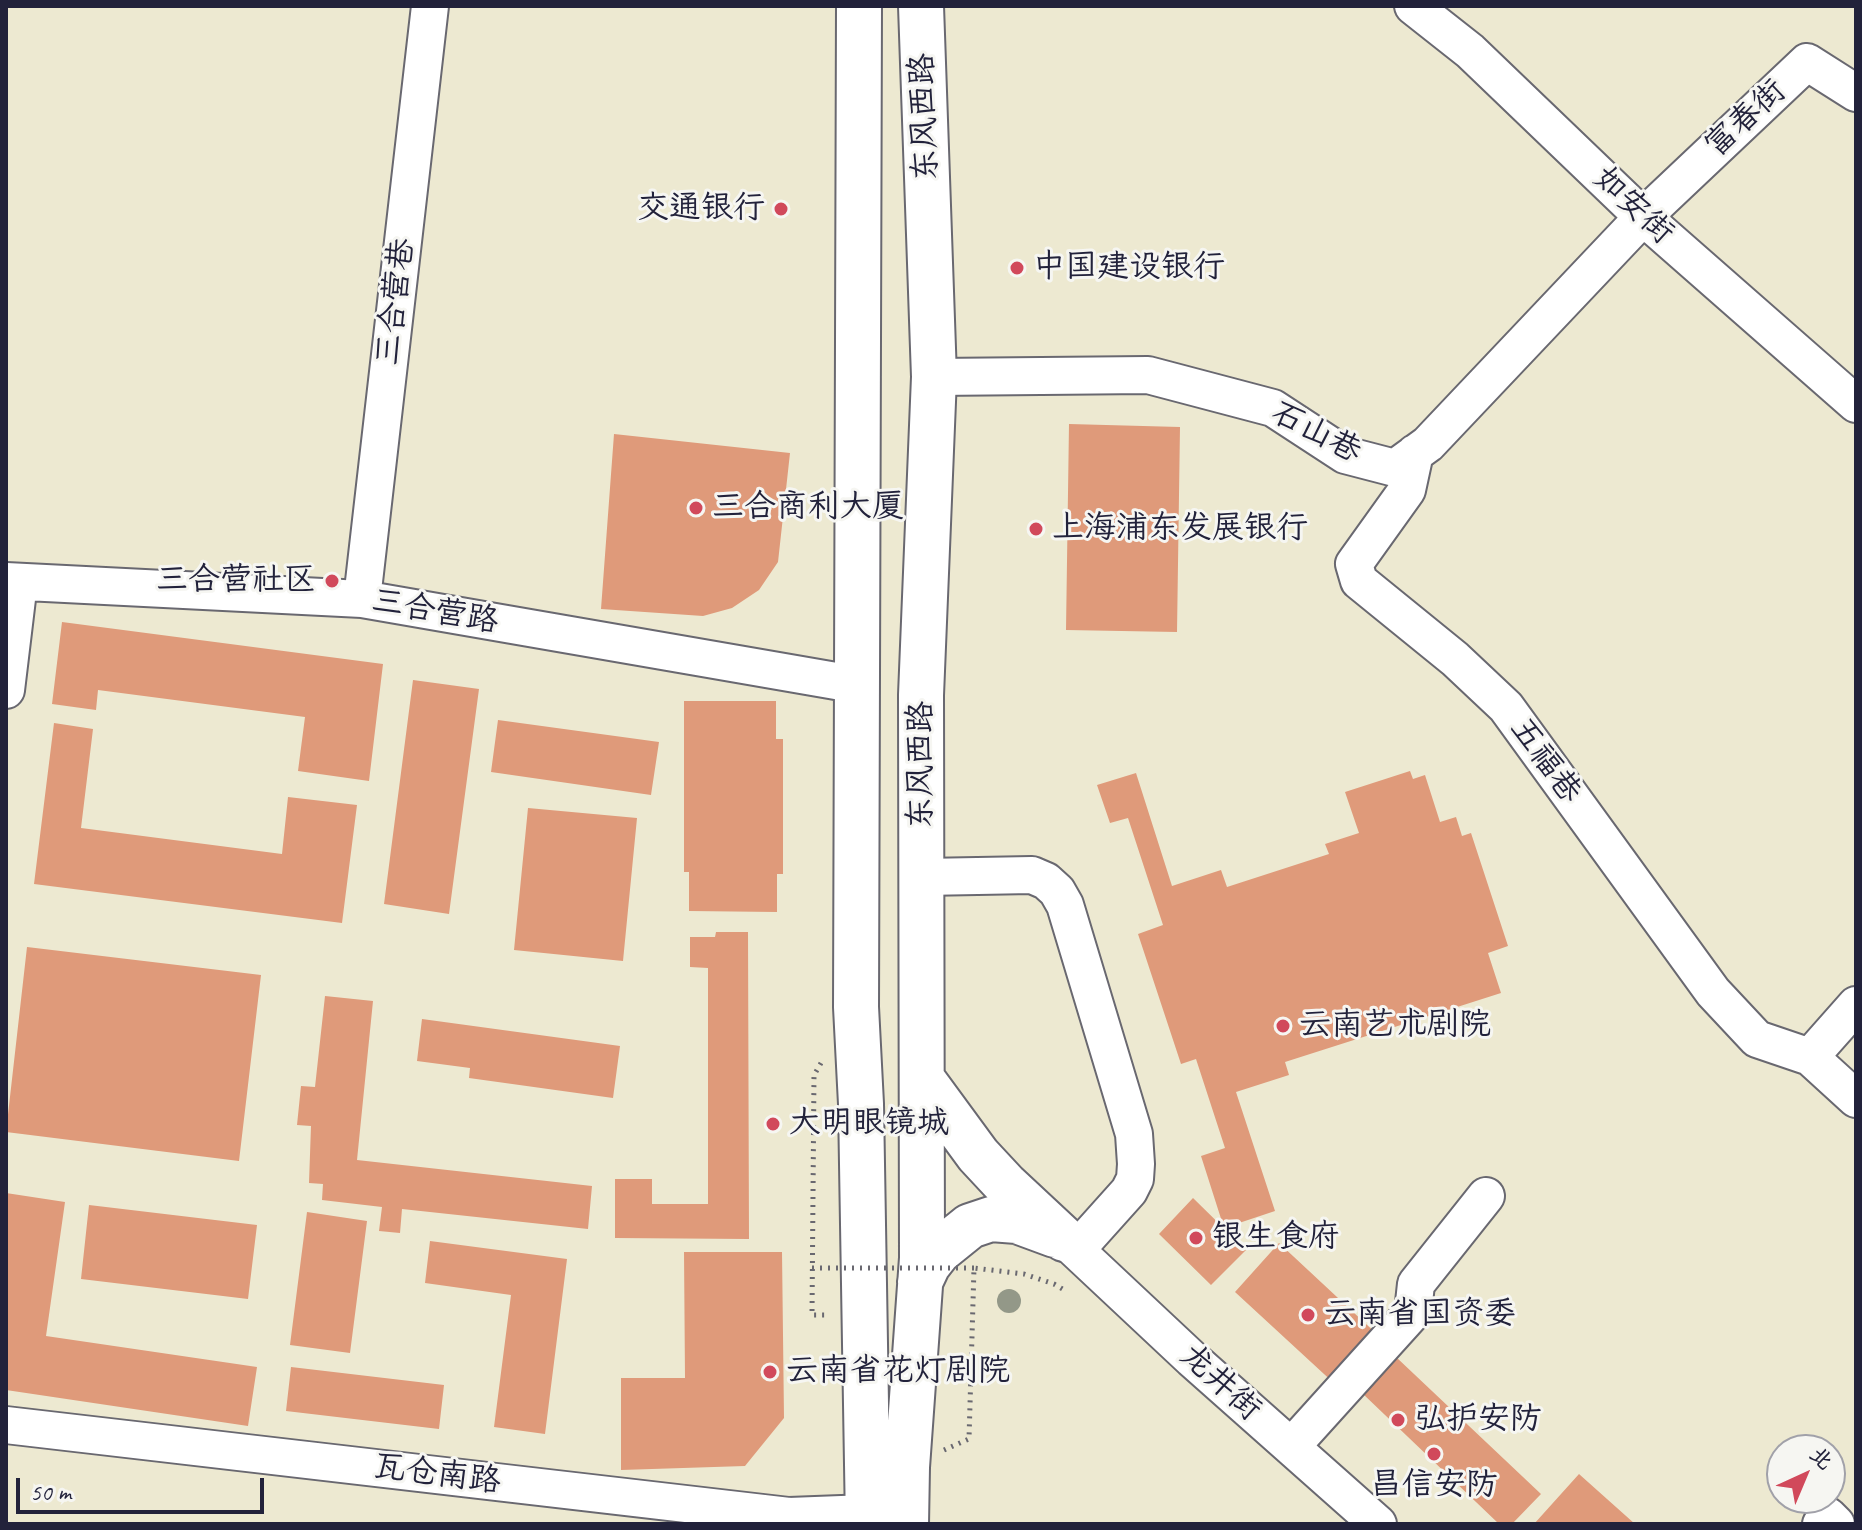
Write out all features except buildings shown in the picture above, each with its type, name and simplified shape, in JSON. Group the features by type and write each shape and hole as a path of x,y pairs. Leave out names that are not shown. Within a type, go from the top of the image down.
{"main road":[{"name":"东风西路","path":"859,6 856,1007 881,1520"},
{"name":"东风西路","path":"881,1520 907,1467 920,1282 923,1080 921,695 934,377 921,6"},
{"path":"923,1080 978,1155 1071,1244"},
{"path":"920,1282 928,1265 952,1239 970,1226 991,1219 1017,1221 1071,1244"}],"street":[{"name":"三合营巷","path":"362,599 430,6"},
{"name":"如安街","path":"1433,12 1643,217 1856,404"},
{"name":"富春街","path":"1643,217 1807,62 1856,93"},
{"name":"石山巷","path":"934,377 1148,375 1273,408 1345,455 1395,468 1428,444 1643,217"},
{"name":"五福巷","path":"1415,453 1407,490 1354,564 1359,581 1455,659 1506,707 1713,992 1757,1039 1810,1057"},
{"name":"三合营路","path":"12,581 362,599 859,685"},
{"path":"6,690 12,581"},
{"path":"923,877 1032,875 1046,881 1057,891 1065,905 1134,1134 1136,1164 1129,1191 1071,1244"},
{"path":"1856,1005 1810,1057 1856,1099"},
{"path":"1291,1447 1413,1312 1416,1284 1486,1196"},
{"name":"龙井街","path":"1071,1244 1192,1359 1378,1524"},
{"name":"瓦仓南路","path":"6,1425 789,1516 881,1520"},
{"path":"1821,1524 1828,1516 1836,1524"}],"path":[{"path":"812,1315 814,1075"},
{"path":"812,1268 974,1268 1024,1274 1068,1292"},
{"path":"969,1439 974,1268"}],"place":[{"name":"交通银行","path":"781,209"},
{"name":"中国建设银行","path":"1017,268"},
{"name":"三合商利大厦","path":"696,508"},
{"name":"上海浦东发展银行","path":"1036,529"},
{"name":"三合营社区","path":"332,581"},
{"name":"云南艺术剧院","path":"1283,1026"},
{"name":"大明眼镜城","path":"773,1124"},
{"name":"银生食府","path":"1196,1238"},
{"name":"云南省国资委","path":"1308,1315"},
{"name":"云南省花灯剧院","path":"770,1372"},
{"name":"弘护安防","path":"1398,1420"},
{"name":"昌信安防","path":"1434,1454"}]}
